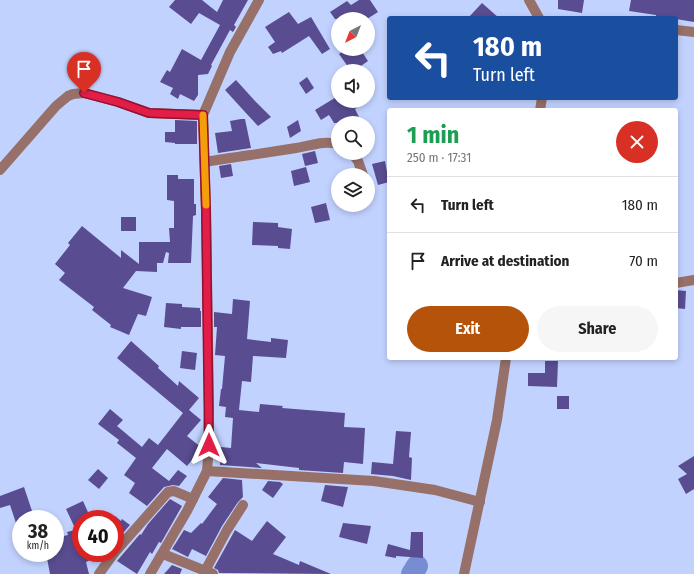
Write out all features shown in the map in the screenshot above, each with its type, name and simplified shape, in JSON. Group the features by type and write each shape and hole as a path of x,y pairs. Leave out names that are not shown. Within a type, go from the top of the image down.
{"street":[{"path":"150,574 193,499 206,471 208,459 209,407 203,115 230,52 259,0"},
{"path":"529,0 538,16"},
{"path":"678,30 694,32"},
{"path":"0,170 56,106 63,99 73,94 84,93 98,96 149,113 203,115"},
{"path":"205,162 331,142"},
{"path":"678,283 694,280"},
{"path":"464,574 498,420 506,360"},
{"path":"206,471 374,481 434,490 480,502"},
{"path":"124,541 168,492 174,491 193,499"},
{"path":"162,554 209,572 228,530 243,505"},
{"path":"99,574 107,562"}],"building":[{"path":"175,0 202,0 217,12 223,0 248,0 234,25 236,27 233,32 230,30 211,65 212,66 208,74 198,75 198,95 194,101 180,94 178,99 170,94 173,88 160,82 167,70 170,72 182,49 201,60 220,25 199,13 191,24 169,7"},
{"path":"359,0 370,0 378,12 375,14 375,12 331,12 331,13 330,12 347,1 351,5"},
{"path":"558,0 584,0 582,13 558,9"},
{"path":"631,0 694,0 694,22 678,19 678,16 656,16 629,11"},
{"path":"482,3 497,16 470,16"},
{"path":"289,12 298,24 311,17 330,49 322,54 309,36 282,53 281,51 273,54 268,47 275,42 265,27"},
{"path":"340,56 365,56 368,61 364,64 346,64"},
{"path":"307,77 314,88 306,94 299,83"},
{"path":"236,80 271,117 258,126 225,90"},
{"path":"331,100 331,108 356,108 355,109 358,116 331,116 331,118 329,115 321,120 315,110"},
{"path":"245,119 251,148 218,153 215,133 232,131 230,121"},
{"path":"175,120 197,121 197,144 175,144 165,142 165,132 175,132"},
{"path":"298,120 301,131 290,138 287,127"},
{"path":"315,151 318,163 305,166 302,154"},
{"path":"385,161 387,183 378,185 375,168 373,168 372,164"},
{"path":"231,164 233,176 221,178 219,166"},
{"path":"306,167 310,182 294,186 291,171"},
{"path":"167,175 178,175 178,179 194,179 194,204 196,204 196,215 193,216 191,263 168,263 169,253 166,252 163,263 157,263 157,272 136,271 123,288 152,297 146,316 138,314 129,335 110,327 111,325 92,310 94,307 59,280 65,273 55,264 70,245 68,243 82,226 121,258 121,250 139,264 139,242 170,242 169,228 174,228 174,201 167,200"},
{"path":"326,203 330,220 315,223 311,207"},
{"path":"121,217 136,217 136,231 121,231"},
{"path":"253,222 278,223 278,227 292,229 290,249 278,248 278,246 252,245"},
{"path":"678,290 686,291 685,309 678,308"},
{"path":"233,299 250,301 247,339 271,342 271,338 288,340 286,358 253,356 251,382 242,381 239,410 259,412 260,404 283,406 282,408 345,413 344,427 365,428 363,464 344,462 343,473 299,470 299,468 256,463 262,468 220,465 221,447 231,448 233,418 225,417 226,407 219,406 225,356 215,355 217,327 214,327 214,312 232,314"},
{"path":"166,303 182,304 182,307 200,308 201,327 181,327 181,329 164,327"},
{"path":"131,341 159,366 158,368 178,386 179,381 199,398 189,410 201,420 187,436 202,448 187,466 167,449 152,468 169,481 178,470 187,476 179,486 173,485 164,487 147,506 129,493 135,483 124,475 136,458 117,443 119,440 98,424 110,409 123,420 117,426 142,447 149,438 158,445 183,413 117,358"},
{"path":"182,351 197,353 195,370 180,368"},
{"path":"545,361 558,361 557,387 528,386 528,373 545,373"},
{"path":"557,396 569,396 569,409 557,409"},
{"path":"396,431 411,432 409,457 412,458 411,480 393,476 371,474 372,462 393,464"},
{"path":"694,456 694,489 686,494 678,479 687,474 678,466"},
{"path":"98,469 108,478 99,489 88,480"},
{"path":"223,478 242,480 243,497 222,526 206,556 192,549 188,557 172,549 184,530 191,533 201,523 202,524 217,504 208,497"},
{"path":"268,481 280,482 283,484 273,498 262,490"},
{"path":"325,485 348,487 343,507 321,501"},
{"path":"24,487 32,510 12,511 10,505 0,508 0,496"},
{"path":"170,499 182,506 161,543 159,542 152,554 150,552 137,574 119,562 124,562 124,553 140,534 141,535 148,524"},
{"path":"83,501 87,510 72,510 72,522 66,509"},
{"path":"124,520 130,525 124,532"},
{"path":"267,521 286,537 273,554 299,565 300,561 331,574 219,573 218,570 214,568 235,530 252,541"},
{"path":"343,523 371,526 367,544 339,537"},
{"path":"72,531 72,562 86,562 89,574 50,574 48,562 64,562 64,536 68,535 67,532"},
{"path":"411,532 423,532 423,558 396,556 396,558 385,556 388,544 410,550"},
{"path":"172,565 182,569 180,574 164,574"}],"waterway":[{"path":"412,574 417,566"}],"slow traffic":[{"path":"203,115 206,205"}],"route":[{"path":"84,93 118,102 149,113 203,115 206,210 209,445"}]}
